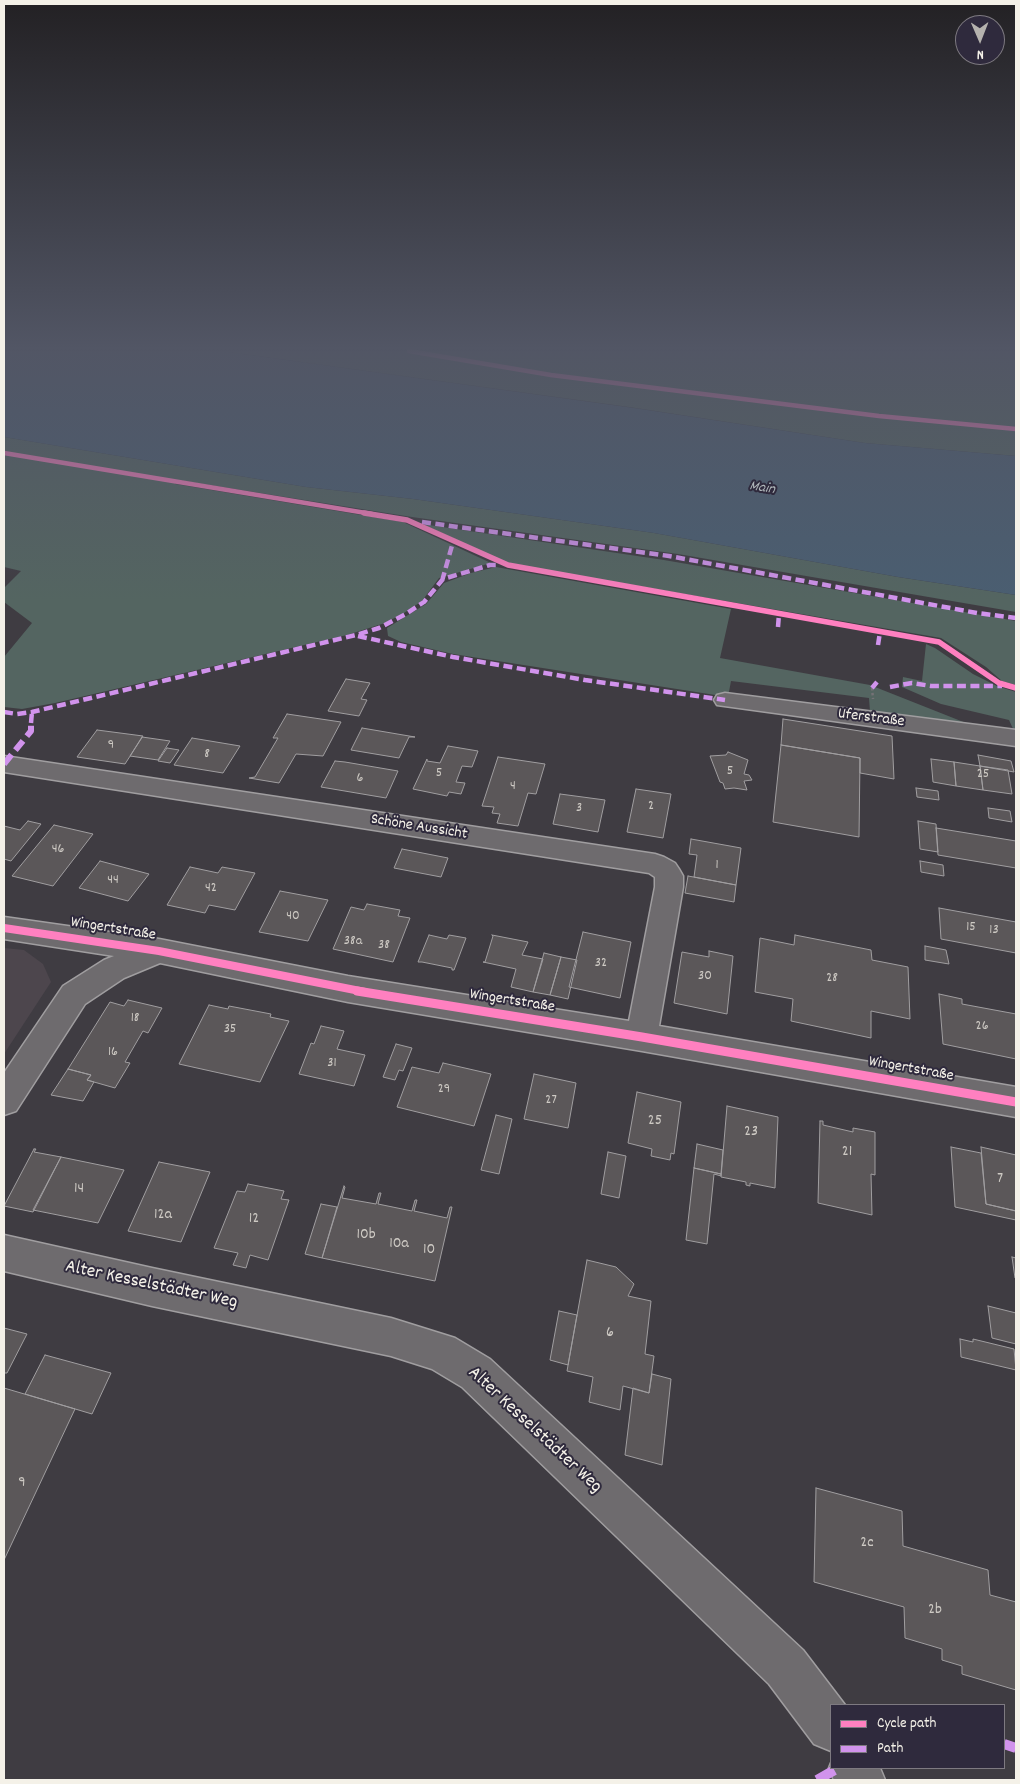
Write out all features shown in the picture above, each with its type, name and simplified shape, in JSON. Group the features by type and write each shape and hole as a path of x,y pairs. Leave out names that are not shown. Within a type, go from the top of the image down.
{"street":[{"name":"Uferstraße","path":"725,700 1016,738"},
{"name":"Schöne Aussicht","path":"4,764 655,864 665,870 669,876 669,887 642,1037"},
{"name":"Wingertstraße","path":"4,928 159,951 348,989 642,1037 1016,1102"},
{"path":"4,1100 74,995 114,969 159,951"},
{"name":"Alter Kesselstädter Weg","path":"4,1253 152,1287 391,1337 441,1352 476,1373 786,1667 830,1726"}],"shaded area":[{"path":"808,434 1016,434 1016,456 865,443"},
{"path":"4,437 306,487 413,499 654,533 898,577 1016,595 1016,612 678,554 412,517 178,480 175,484 403,522 491,563 439,578 422,601 404,613 385,623 347,635 55,703 22,709 4,707 4,657 32,623 4,602 4,588 21,571 4,567"},
{"path":"422,524 664,560 1016,621 1016,685 1002,681 986,667 941,638 510,564"},
{"path":"496,567 731,609 720,658 870,685 971,725 870,712 869,698 731,681 728,697 453,654 401,642 388,636 387,628 426,604 444,583 471,573"},
{"path":"926,644 973,674 997,686 1016,692 1016,731 1014,731 1009,720 941,704 902,687 903,677 922,681"},
{"path":"4,948 24,950 43,964 51,982 4,1054"}],"water":[{"name":"Main","path":"4,434 807,434 865,443 1016,456 1016,595 898,577 654,533 413,499 306,487 4,437"}],"building":[{"path":"346,679 370,683 361,699 367,700 359,716 328,711"},
{"path":"287,714 341,722 323,756 296,754 279,783 249,778 255,777 278,738 273,738"},
{"path":"783,719 892,736 894,779 860,773 860,758 781,745"},
{"path":"362,728 415,737 409,737 399,758 351,750"},
{"path":"97,730 143,736 125,764 77,757"},
{"path":"142,737 170,741 158,760 130,756"},
{"path":"192,738 240,746 223,773 174,765"},
{"path":"781,745 860,758 859,837 773,822"},
{"path":"448,746 478,751 472,767 462,766 456,782 465,783 461,794 449,792 447,796 413,789 427,759 427,761 440,763"},
{"path":"167,748 179,750 170,763 158,761"},
{"path":"728,752 748,760 744,774 749,775 752,780 744,781 747,790 725,789 723,783 720,782 710,756 726,755"},
{"path":"978,755 1011,761 1014,772 980,766"},
{"path":"498,757 545,764 536,794 528,793 518,826 497,823 500,814 492,813 494,807 482,806"},
{"path":"931,759 954,762 956,786 933,782"},
{"path":"335,761 398,771 386,798 321,787"},
{"path":"954,762 980,766 983,790 956,786"},
{"path":"980,766 1008,770 1012,794 983,790"},
{"path":"916,788 938,791 939,800 917,797"},
{"path":"636,789 671,794 663,838 627,832"},
{"path":"560,794 605,800 598,832 553,824"},
{"path":"988,808 1010,811 1012,822 989,818"},
{"path":"28,821 41,824 11,861 4,859 4,826 20,830"},
{"path":"918,821 936,824 938,852 920,849"},
{"path":"54,825 93,834 53,886 12,876"},
{"path":"936,828 1016,841 1016,868 938,855"},
{"path":"691,839 741,848 736,885 694,877 697,855 689,854"},
{"path":"402,849 448,858 441,877 394,868"},
{"path":"100,861 149,874 128,901 79,888"},
{"path":"920,861 943,865 944,876 921,872"},
{"path":"190,867 218,873 222,867 255,873 235,910 209,905 205,913 167,905"},
{"path":"688,876 736,885 734,902 685,893"},
{"path":"280,891 328,900 308,941 259,932"},
{"path":"367,904 400,910 398,916 410,918 393,962 333,949 351,907 364,910"},
{"path":"939,908 1016,922 1016,953 941,939"},
{"path":"583,932 631,942 620,998 569,987"},
{"path":"429,935 447,939 449,935 466,938 454,970 452,968 418,962"},
{"path":"492,935 528,942 522,955 543,959 533,992 511,987 516,969 483,962 485,962"},
{"path":"795,935 871,950 872,960 908,967 910,1019 871,1011 871,1038 791,1021 793,999 755,992 760,938 794,945"},
{"path":"925,946 946,950 949,964 925,960"},
{"path":"709,951 733,956 727,1014 674,1003 682,952 709,957"},
{"path":"544,953 561,957 550,995 533,992"},
{"path":"561,957 577,960 568,999 550,995"},
{"path":"939,994 962,999 962,1004 1016,1014 1016,1059 943,1044"},
{"path":"128,1000 162,1008 148,1033 143,1031 125,1062 130,1063 115,1088 87,1080 91,1075 68,1069 110,1002 124,1006"},
{"path":"209,1005 228,1009 229,1006 271,1014 270,1017 289,1021 260,1082 179,1064"},
{"path":"321,1026 344,1031 337,1049 365,1055 354,1086 299,1074 311,1043 314,1044"},
{"path":"396,1044 412,1048 403,1071 399,1070 395,1080 383,1077"},
{"path":"443,1063 491,1074 474,1126 397,1107 412,1067 439,1073"},
{"path":"68,1069 91,1075 87,1080 94,1082 83,1101 51,1095"},
{"path":"534,1074 576,1083 568,1128 524,1119"},
{"path":"637,1092 681,1102 674,1154 671,1153 670,1160 651,1156 652,1149 628,1143"},
{"path":"727,1106 778,1117 775,1188 750,1183 750,1186 746,1185 746,1182 721,1177"},
{"path":"496,1115 512,1119 499,1174 481,1170"},
{"path":"820,1121 823,1121 823,1125 853,1132 853,1128 875,1132 875,1175 871,1174 872,1215 818,1203"},
{"path":"697,1144 723,1150 721,1174 694,1168"},
{"path":"951,1147 981,1153 986,1204 1016,1211 1016,1220 955,1207"},
{"path":"981,1147 1016,1155 1016,1211 986,1204"},
{"path":"34,1149 36,1149 34,1152 61,1157 33,1212 4,1206"},
{"path":"608,1152 626,1156 619,1198 601,1194"},
{"path":"61,1157 124,1170 98,1223 33,1210"},
{"path":"159,1162 210,1172 181,1242 128,1231"},
{"path":"694,1168 721,1174 721,1176 714,1174 707,1244 686,1240"},
{"path":"248,1184 284,1191 281,1199 289,1200 268,1260 250,1255 246,1268 233,1265 238,1253 214,1248 237,1191 245,1192"},
{"path":"344,1186 342,1198 376,1204 379,1193 381,1193 378,1204 412,1211 415,1200 417,1200 414,1211 447,1218 450,1207 452,1207 435,1281 322,1258"},
{"path":"321,1204 337,1207 322,1258 305,1254"},
{"path":"1012,1257 1016,1258 1016,1278 1015,1278"},
{"path":"587,1260 616,1267 634,1284 628,1296 651,1301 645,1354 654,1356 649,1393 623,1386 620,1410 589,1402 593,1377 567,1371"},
{"path":"988,1306 1016,1313 1016,1344 992,1338"},
{"path":"559,1311 577,1315 568,1365 550,1360"},
{"path":"4,1328 27,1334 7,1373 4,1373"},
{"path":"960,1339 973,1342 973,1339 1014,1349 1016,1370 961,1357"},
{"path":"45,1355 111,1373 92,1414 25,1394"},
{"path":"652,1374 671,1379 662,1465 625,1455 633,1388 649,1393"},
{"path":"4,1388 75,1409 4,1560"},
{"path":"816,1488 902,1511 903,1546 988,1570 990,1595 1016,1602 1016,1690 962,1674 962,1666 942,1660 942,1649 905,1638 904,1607 814,1582"}],"marked path":[{"path":"422,522 669,556 977,613 1016,618"},
{"path":"442,581 453,542"},
{"path":"4,712 17,714 32,712 356,635 379,628 406,614 424,602 443,579 490,565 500,565"},
{"path":"778,627 779,614"},
{"path":"878,645 880,632"},
{"path":"358,636 453,657 585,680 725,700"},
{"path":"872,688 877,682"},
{"path":"890,687 912,683 931,686 1002,686"},
{"path":"4,764 31,731 32,712"},
{"path":"1005,1744 1016,1748"},
{"path":"817,1780 836,1769"}],"cycle path":[{"path":"4,453 407,520 508,565 939,642 999,683 1016,688"},
{"path":"4,928 159,951 348,989 642,1037 1016,1102"}]}
